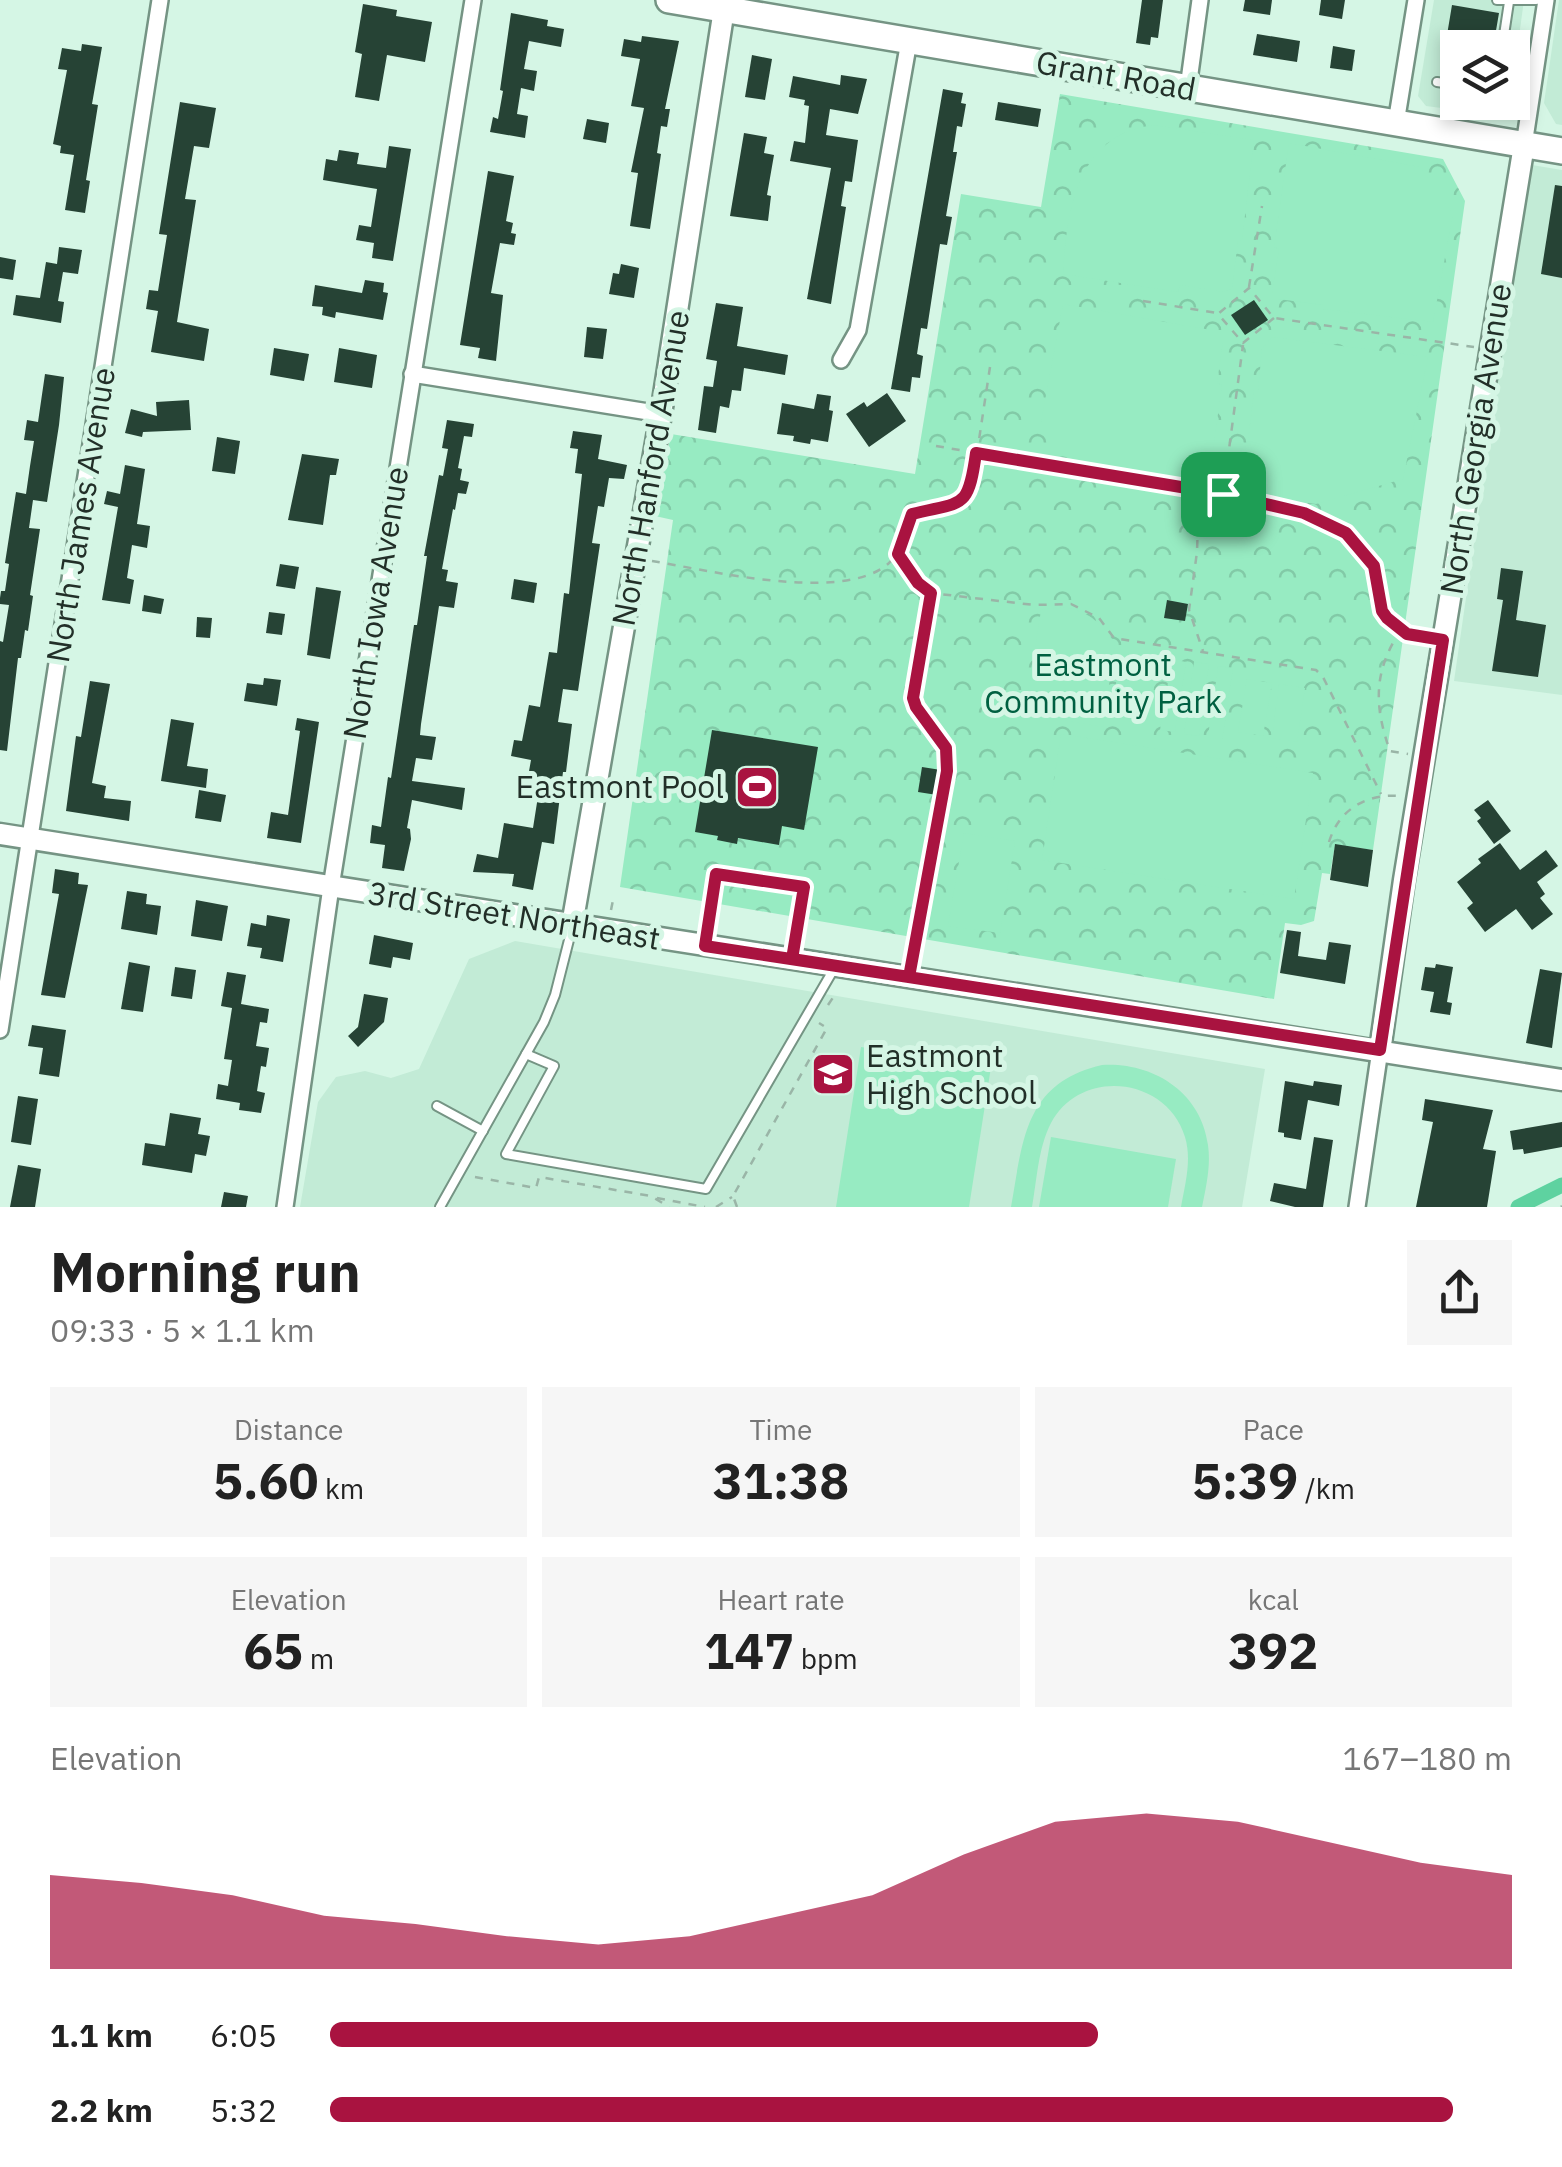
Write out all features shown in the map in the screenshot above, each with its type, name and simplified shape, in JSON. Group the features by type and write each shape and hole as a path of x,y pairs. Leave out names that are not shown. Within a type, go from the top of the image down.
{"main road":[{"name":"Grant Road","path":"669,0 1562,152"}],"street":[{"name":"North James Avenue","path":"0,1030 160,0"},
{"name":"North Iowa Avenue","path":"285,1207 331,887 473,0"},
{"path":"1188,88 1200,0"},
{"path":"1396,123 1416,0"},
{"path":"1524,145 1548,0"},
{"name":"North Hanford Avenue","path":"572,925 661,414 724,9"},
{"path":"841,360 858,330 908,40"},
{"name":"North Georgia Avenue","path":"1357,1207 1417,798 1524,145"},
{"path":"412,374 661,414"},
{"name":"3rd Street Northeast","path":"0,834 1562,1080"}],"lane":[{"path":"1497,0 1536,0"},
{"path":"1548,0 1562,2"},
{"path":"1505,30 1509,2"},
{"path":"705,946 716,874 804,887 792,959"},
{"path":"440,1207 555,995 572,925"},
{"path":"526,1054 554,1066 506,1154 706,1188 836,966"},
{"path":"436,1106 482,1130"}],"path":[{"path":"1218,314 1249,288 1262,206"},
{"path":"1249,288 1274,318 1490,349"},
{"path":"1143,301 1218,314 1243,343"},
{"path":"1223,494 1243,343 1274,318"},
{"path":"664,563 813,584 864,576 886,566 898,554 912,514 949,508 972,486 990,368"},
{"path":"936,446 1199,489 1304,513 1346,533 1374,566 1382,611 1401,630 1443,640"},
{"path":"1199,489 1190,610 1204,652"},
{"path":"898,554 918,583 931,593 1034,605 1071,604 1099,618 1114,638 1316,670 1381,794"},
{"path":"909,977 947,771 946,748 913,698 931,593"},
{"path":"1401,630 1382,661 1378,720 1390,751 1424,756"},
{"path":"1329,842 1334,824 1366,798 1381,794 1417,798"},
{"path":"611,910 614,895"},
{"path":"826,1007 836,993"},
{"path":"716,1207 734,1196 827,1028 817,1022"},
{"path":"475,1178 536,1188 538,1178 651,1196 666,1205 705,1207"},
{"path":"734,1196 737,1207"}],"shaded area":[{"path":"1434,0 1524,0 1520,30 1440,30 1440,108 1426,106 1418,96"},
{"path":"1559,0 1562,125 1556,124 1544,103"},
{"path":"1532,165 1562,170 1562,695 1454,681 1527,176"},
{"name":"Eastmont High School","path":"515,941 1265,1069 1242,1207 300,1207 318,1102 336,1077 365,1071 391,1078 419,1069 469,959"}],"green space":[{"name":"Eastmont Community Park","path":"1060,94 1443,159 1465,201 1373,850 1335,845 1330,874 1322,873 1314,921 1301,925 1285,923 1274,999 620,887 673,520 655,516 671,434 915,474 961,194 1041,207"},
{"path":"1154,125 1254,140 1242,240 1238,241 1232,288 1225,292 1180,285 1178,292 1063,274 1073,201 1092,159 1128,131"},
{"path":"1289,143 1420,167 1453,214 1433,322 1323,309 1323,305 1278,299 1272,293 1279,249 1274,247"},
{"path":"1063,304 1211,330 1223,342 1217,383 1222,385 1208,486 1091,468 1041,422"},
{"path":"1272,337 1428,357 1403,479 1316,504 1242,493 1254,390 1258,390 1262,349"},
{"path":"1060,607 1092,618 1115,643 1103,727 1025,714 1041,610"},
{"path":"1120,657 1156,663 1147,721 1111,716"},
{"path":"1171,659 1186,662 1181,692 1167,689"},
{"path":"1194,662 1209,664 1204,694 1190,692"},
{"path":"1218,666 1233,668 1228,698 1214,696"},
{"path":"1247,679 1272,683 1263,736 1238,732"},
{"path":"1279,684 1305,688 1297,742 1272,738"},
{"path":"1165,700 1179,702 1175,732 1160,730"},
{"path":"1189,704 1203,706 1199,736 1184,734"},
{"path":"1212,707 1227,709 1222,739 1208,737"},
{"path":"1061,734 1313,773 1294,899 1042,860"},
{"path":"964,833 1015,841 1000,933 948,926"},
{"path":"861,1047 991,1067 969,1207 836,1207"},
{"path":"1102,1065 1121,1065 1156,1075 1185,1096 1196,1110 1204,1126 1209,1153 1202,1207 1181,1207 1188,1154 1175,1117 1143,1091 1122,1086 1082,1093 1065,1105 1051,1123 1043,1143 1032,1207 1011,1207 1024,1138 1042,1100 1076,1074"},
{"path":"1051,1137 1176,1159 1168,1207 1039,1207"}],"building":[{"path":"1142,0 1163,0 1158,38 1151,37 1150,45 1136,43"},
{"path":"1245,0 1272,0 1270,15 1243,11"},
{"path":"1321,0 1345,0 1342,19 1319,15"},
{"path":"363,4 397,10 396,16 432,22 425,62 387,55 379,101 355,97 362,54 355,52"},
{"path":"1452,5 1499,13 1496,30 1448,30"},
{"path":"511,13 548,20 547,26 564,29 561,47 529,41 524,69 537,71 534,91 521,88 517,114 528,116 525,138 490,132 493,117 498,119 503,91 500,90"},
{"path":"1257,34 1300,41 1297,62 1253,55"},
{"path":"642,36 679,41 665,109 670,109 667,127 661,126 650,229 630,226 638,173 631,172 644,108 631,106 640,59 621,56 624,39 641,42"},
{"path":"82,44 102,47 92,104 98,105 85,213 65,210 74,155 60,153 61,146 53,144 67,70 58,69 62,48 81,51"},
{"path":"1333,46 1355,50 1352,71 1330,68"},
{"path":"752,55 772,59 765,100 745,97"},
{"path":"841,75 867,79 858,114 830,109 826,135 858,140 852,182 845,181 841,206 846,207 831,304 807,299 831,168 790,161 794,141 805,143 809,106 804,105 805,100 789,97 793,76 840,85"},
{"path":"943,89 963,93 961,103 966,104 953,152 957,152 946,216 952,217 947,245 940,244 927,329 921,328 917,354 923,356 920,378 912,377 910,392 891,389"},
{"path":"180,102 216,108 209,148 194,146 185,199 196,200 177,322 209,329 204,361 151,352 158,311 146,309 149,290 158,291 167,235 159,234"},
{"path":"998,102 1041,109 1038,127 995,120"},
{"path":"587,119 609,123 606,143 583,139"},
{"path":"744,133 767,137 764,153 774,155 767,195 771,196 768,221 730,216"},
{"path":"389,146 411,149 393,261 372,258 374,243 356,240 359,225 371,227 377,189 323,180 326,159 337,161 339,150 359,153 357,164 386,168"},
{"path":"488,171 514,176 506,221 513,223 514,245 500,243 491,293 503,295 496,361 478,358 480,348 460,345"},
{"path":"1555,185 1562,186 1562,278 1541,274"},
{"path":"59,247 82,250 78,274 63,272 58,301 64,302 61,323 13,315 16,295 40,298 46,262 57,264"},
{"path":"0,257 16,260 13,280 0,278"},
{"path":"621,264 639,268 634,298 609,294 613,273 619,274"},
{"path":"365,280 384,283 383,292 388,293 383,320 336,312 335,318 322,315 323,307 312,306 315,285 362,293"},
{"path":"1254,300 1268,320 1245,335 1231,315"},
{"path":"716,303 743,307 737,346 788,355 785,375 744,368 741,391 732,390 729,408 720,406 716,433 698,430 704,386 713,387 717,361 706,359"},
{"path":"587,327 607,329 603,359 584,357"},
{"path":"274,348 309,354 304,381 270,375"},
{"path":"339,348 377,355 372,388 334,382"},
{"path":"45,374 64,377 47,502 33,500 29,528 40,529 28,631 25,630 18,658 7,751 0,750 0,641 3,642 9,605 0,604 0,598 1,591 5,591 9,564 5,563 16,492 26,494 34,441 24,440 27,420 38,422"},
{"path":"887,393 906,421 869,447 846,414 864,402 867,407"},
{"path":"817,394 831,396 828,442 811,439 810,444 793,441 794,436 777,434 782,403 814,409"},
{"path":"189,400 191,430 143,432 142,437 125,433 131,409 157,416 156,402"},
{"path":"447,420 474,424 472,437 464,436 458,468 462,469 460,480 469,482 466,494 458,493 453,509 442,569 448,570 446,581 458,583 454,608 439,606 421,724 420,735 436,737 432,760 416,758 412,781 465,788 462,810 412,800 407,828 411,839 404,871 382,868 385,845 370,843 372,825 381,827 388,777 391,778 417,625 424,556 439,475 443,476 448,449 442,448"},
{"path":"573,431 602,435 598,459 627,465 624,479 609,478 604,507 598,506 592,543 600,544 578,691 563,689 558,722 572,724 554,844 542,842 533,890 512,886 514,874 473,872 477,854 498,858 504,823 533,828 539,790 526,788 531,760 511,756 514,740 522,741 529,705 540,707 549,652 557,653 564,593 569,594 582,474 575,473 578,449 570,448"},
{"path":"217,437 240,441 235,474 212,471"},
{"path":"302,454 339,459 336,475 330,475 323,525 288,520"},
{"path":"125,465 145,469 137,524 150,526 147,548 132,545 127,578 134,580 130,604 102,600 118,507 104,504 107,491 120,494"},
{"path":"280,564 299,567 295,589 276,586"},
{"path":"1501,568 1523,571 1516,620 1546,625 1538,677 1492,671 1503,600 1497,599"},
{"path":"514,579 537,583 534,603 511,599"},
{"path":"316,587 341,591 330,659 307,655"},
{"path":"144,595 164,599 161,614 142,611"},
{"path":"1167,600 1188,604 1185,621 1164,618"},
{"path":"269,612 285,614 282,635 266,633"},
{"path":"197,617 212,618 210,638 196,637"},
{"path":"264,678 281,680 277,706 244,701 247,683 263,685"},
{"path":"90,681 110,684 92,783 106,786 104,798 131,801 129,821 66,811 76,736 81,737"},
{"path":"297,718 319,722 301,843 267,838 271,812 288,815 300,731 295,730"},
{"path":"171,719 194,723 187,766 208,769 206,788 161,781"},
{"name":"Eastmont Pool","path":"712,730 818,747 804,830 782,826 779,845 738,838 737,844 695,832"},
{"path":"922,767 941,770 937,795 918,792"},
{"path":"199,790 226,795 221,822 195,818"},
{"path":"1488,800 1511,831 1494,844 1474,810"},
{"path":"1500,843 1520,870 1546,850 1558,866 1537,882 1545,894 1540,898 1553,914 1532,930 1516,909 1485,932 1467,908 1473,903 1457,882"},
{"path":"1335,844 1373,850 1368,887 1330,880"},
{"path":"55,869 79,873 78,884 88,885 65,998 41,995 59,894 52,893"},
{"path":"127,891 147,894 146,904 161,906 157,935 121,929"},
{"path":"196,900 228,906 222,941 191,936"},
{"path":"267,915 290,919 283,962 260,958 262,948 247,946 251,923 266,926"},
{"path":"1287,930 1301,932 1298,956 1326,960 1329,942 1351,945 1345,984 1280,973"},
{"path":"374,935 413,943 410,960 393,957 391,968 369,964"},
{"path":"129,962 150,966 143,1012 121,1009"},
{"path":"1436,964 1453,967 1447,1002 1452,1003 1450,1015 1430,1012 1434,992 1421,990 1425,967 1435,968"},
{"path":"175,967 196,970 192,999 171,996"},
{"path":"1540,969 1562,973 1552,1048 1526,1043"},
{"path":"227,972 246,975 241,1004 269,1009 267,1023 260,1022 256,1046 269,1048 257,1091 265,1093 261,1113 239,1110 240,1103 216,1099 218,1084 228,1086 232,1060 224,1059 232,1008 221,1006"},
{"path":"364,994 388,998 384,1022 358,1047 348,1036 358,1027"},
{"path":"32,1025 66,1030 59,1077 39,1074 43,1048 28,1046"},
{"path":"1285,1081 1313,1086 1314,1081 1342,1085 1339,1106 1308,1100 1301,1140 1278,1132"},
{"path":"18,1096 38,1099 31,1145 11,1142"},
{"path":"1425,1099 1493,1110 1483,1149 1496,1151 1487,1207 1416,1207 1433,1122 1422,1120"},
{"path":"170,1113 201,1118 198,1134 210,1136 206,1156 195,1154 192,1173 142,1165 145,1143 165,1146"},
{"path":"1562,1122 1562,1147 1524,1154 1523,1149 1513,1150 1510,1131"},
{"path":"1314,1137 1333,1140 1323,1207 1295,1207 1270,1201 1274,1183 1306,1189"},
{"path":"18,1165 41,1169 35,1207 10,1207"},
{"path":"224,1192 248,1196 246,1207 221,1207"}],"waterway":[{"path":"1518,1207 1562,1185"}],"place":[{"name":"Eastmont Pool","path":"757,787"},
{"name":"Eastmont High School","path":"833,1074"}],"route":[{"path":"1223,494 976,453 972,486 967,494 949,508 912,514 898,554 918,583 931,593 913,698 946,748 947,771 909,977 705,946 716,874 804,887 792,959 909,977 1015,994 1380,1050 1443,640 1407,634 1387,618 1382,611 1374,566 1346,533 1304,513 1223,494"}]}
